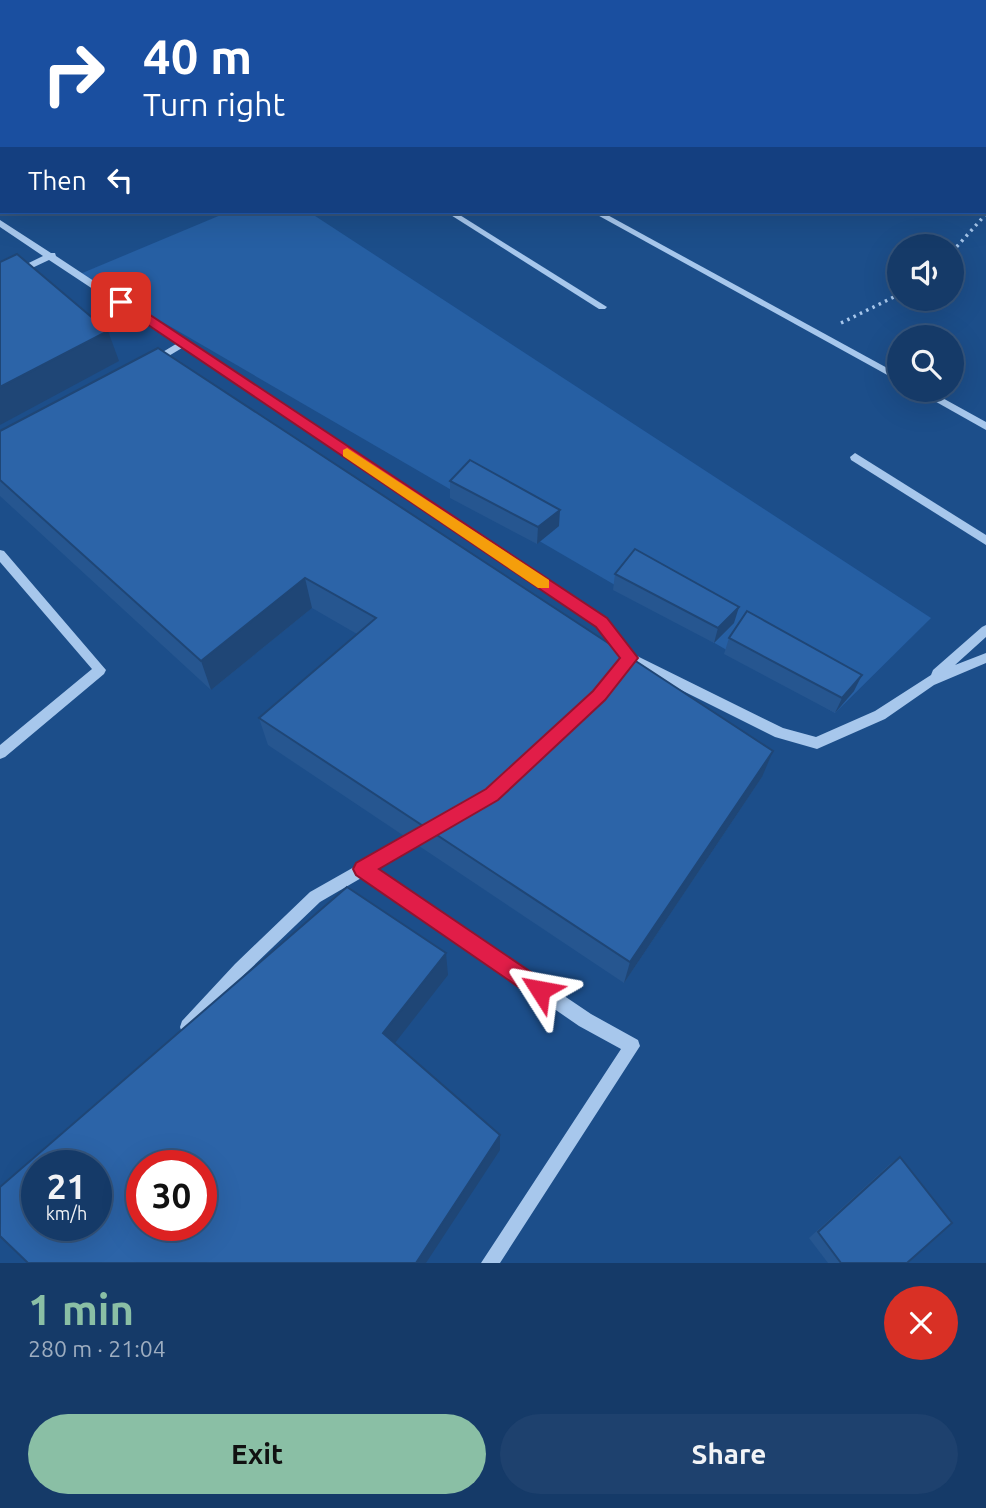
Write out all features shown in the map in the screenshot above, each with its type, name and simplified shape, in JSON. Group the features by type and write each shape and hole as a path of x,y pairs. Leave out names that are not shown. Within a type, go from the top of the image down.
{"street":[{"path":"453,214 601,307"},
{"path":"600,214 887,372"},
{"path":"0,223 602,622 626,663 780,733 817,743 880,715 929,681 986,629"},
{"path":"0,280 52,255"},
{"path":"138,369 184,343"},
{"path":"941,402 986,427"},
{"path":"855,457 986,541"},
{"path":"0,554 100,670 0,753"},
{"path":"929,681 986,657"},
{"path":"178,1038 240,969 315,897 433,828"},
{"path":"363,869 585,1020 632,1046 490,1263"}],"path":[{"path":"964,239 986,214"},
{"path":"818,334 887,300"}],"shaded area":[{"path":"223,214 312,214 931,618 835,713 80,274"}],"building":[{"path":"17,254 108,331 0,387 0,262"},
{"path":"158,348 773,751 630,962 259,718 376,618 305,578 201,661 0,480 0,431"},
{"path":"470,460 560,510 538,527 450,481"},
{"path":"635,549 739,607 718,628 615,574"},
{"path":"747,611 862,675 842,698 729,638"},
{"path":"347,887 446,953 383,1033 500,1135 416,1263 28,1263 0,1236 0,1187 21,1169 21,1241 112,1241 112,1150 43,1150"},
{"path":"900,1157 952,1223 907,1263 841,1263 818,1232"}],"slow traffic":[{"path":"347,453 544,584"}],"route":[{"path":"121,302 602,622 629,658 599,696 492,794 363,869 540,990"}]}
